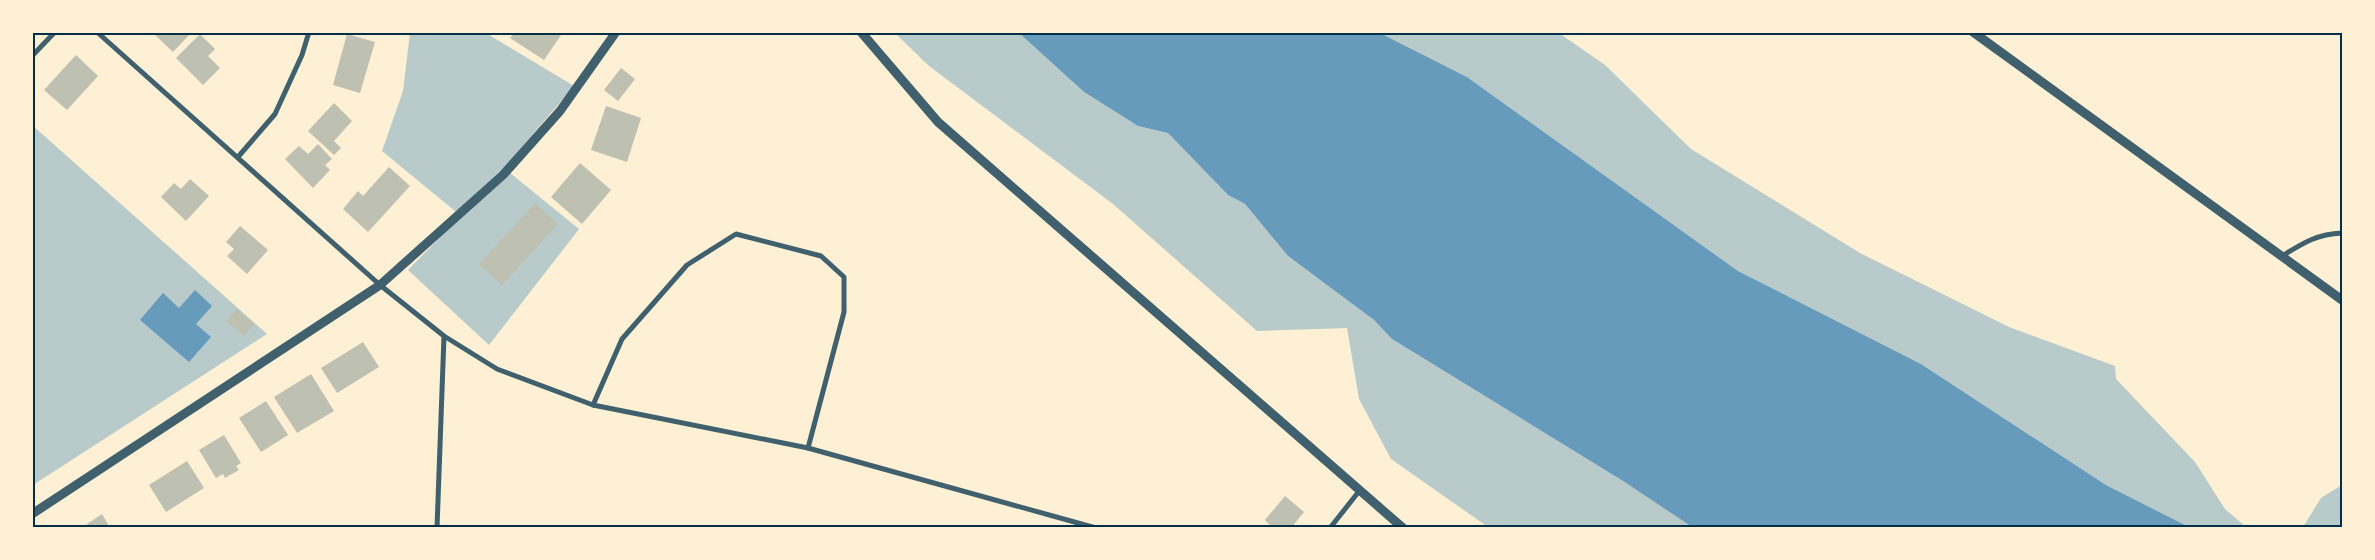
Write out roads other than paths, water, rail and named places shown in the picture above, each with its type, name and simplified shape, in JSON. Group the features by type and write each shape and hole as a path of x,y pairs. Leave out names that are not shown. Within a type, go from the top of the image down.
{"street":[{"path":"32,56 54,32"},
{"path":"97,32 380,285 444,336 497,369 592,405 808,448 1096,528"},
{"path":"238,157 274,114 302,55 309,32"},
{"path":"32,514 380,285 503,175 560,111 616,32"},
{"path":"861,32 938,122 1403,528"},
{"path":"1973,32 2342,300"},
{"path":"2281,256 2303,243 2324,234 2342,233"},
{"path":"592,405 622,339 687,264 736,234 821,256 844,277 844,312 808,448"},
{"path":"437,528 444,336"},
{"path":"1330,528 1360,490"}],"water":[{"path":"1019,33 1380,33 1467,77 1738,271 1921,364 2106,485 2189,527 1692,527 1623,481 1392,339 1374,320 1288,256 1245,204 1228,195 1168,133 1138,126 1084,92"},
{"path":"195,290 212,306 196,324 211,337 189,362 140,320 163,293 179,308"}]}
